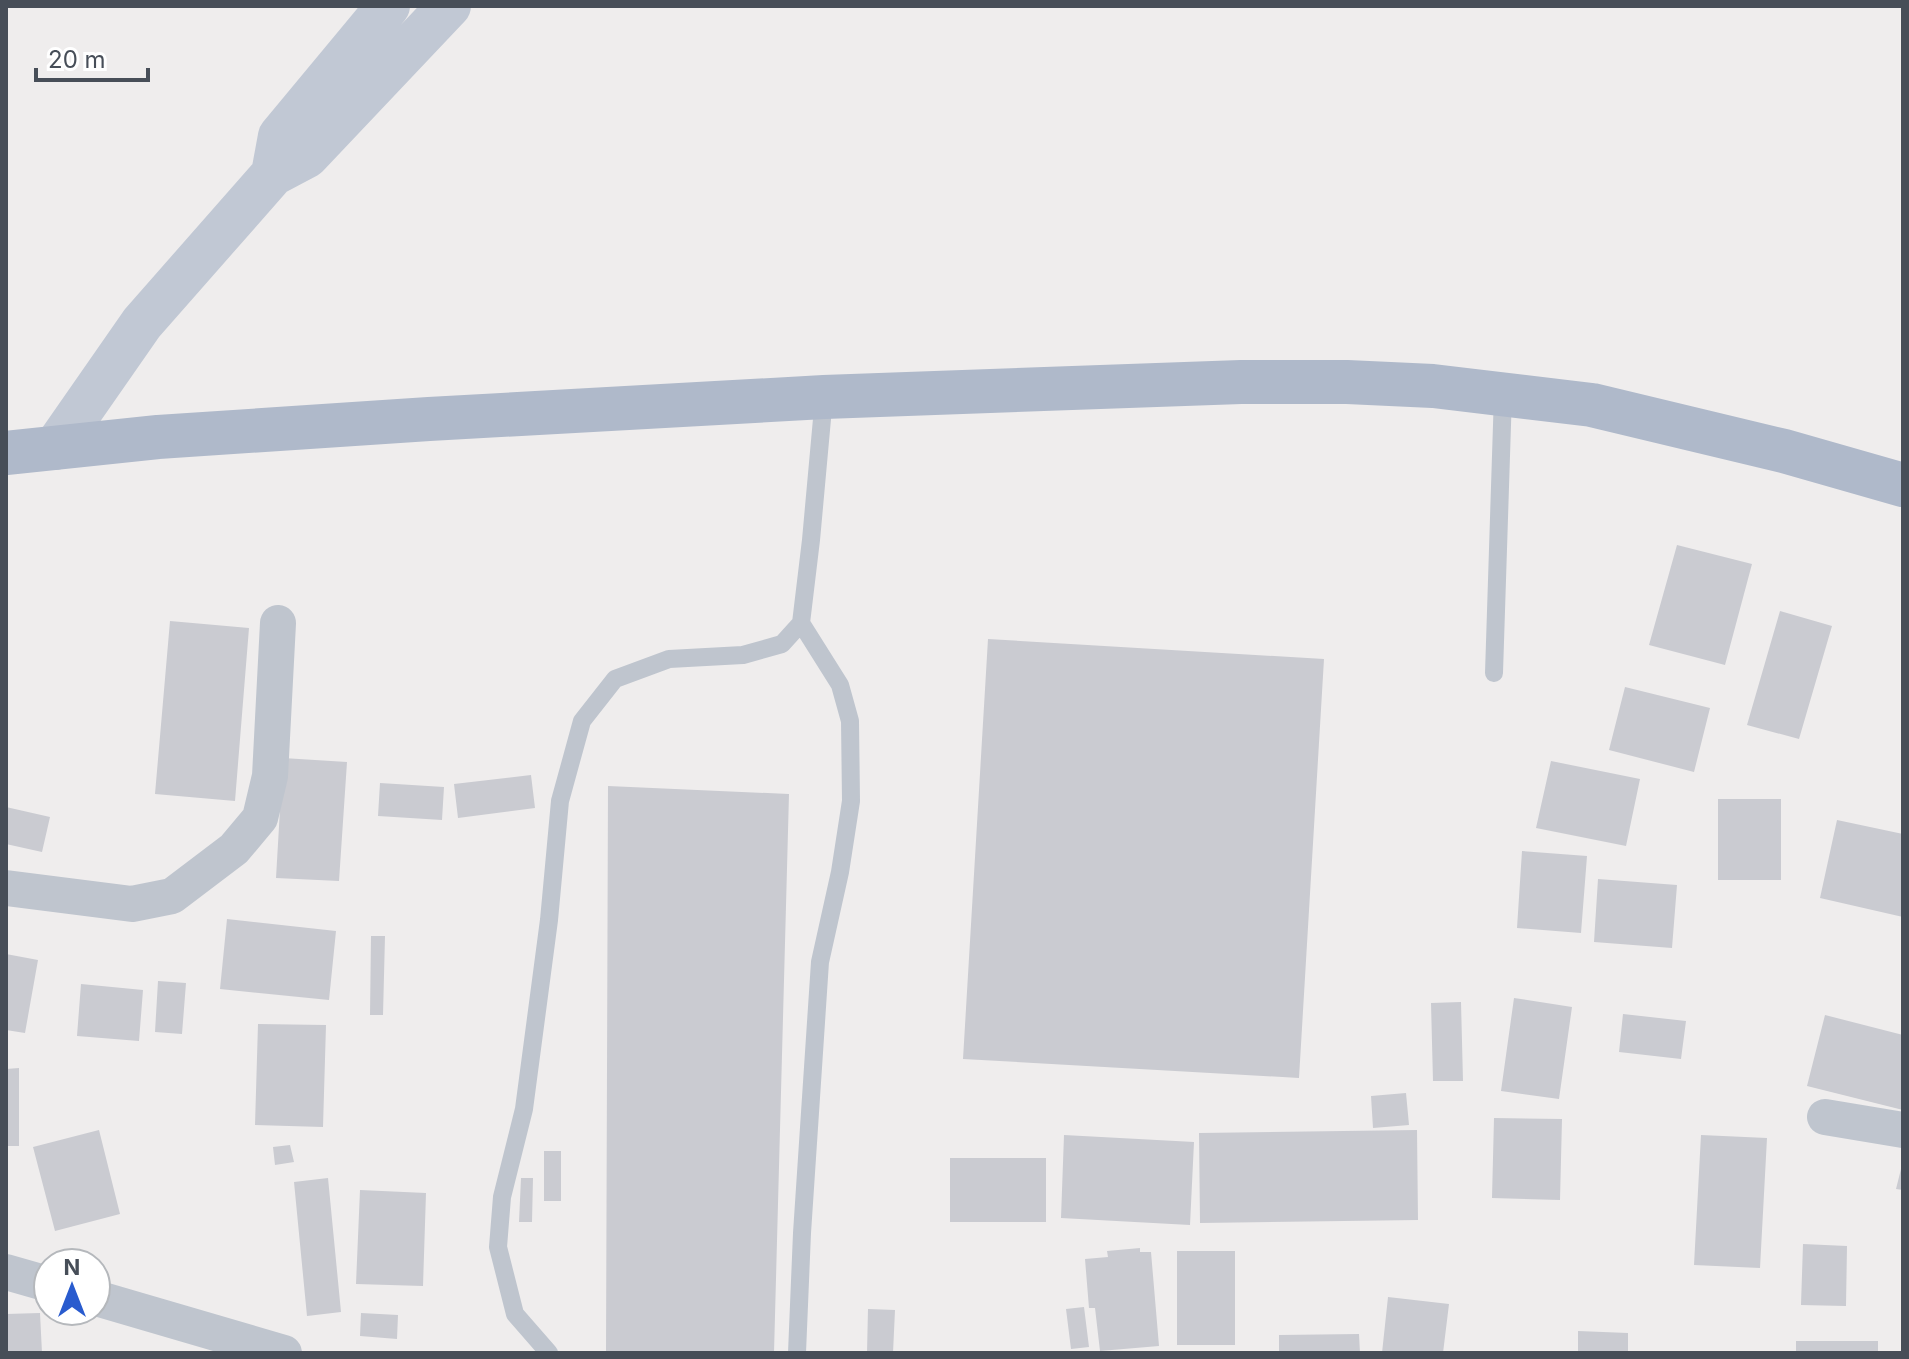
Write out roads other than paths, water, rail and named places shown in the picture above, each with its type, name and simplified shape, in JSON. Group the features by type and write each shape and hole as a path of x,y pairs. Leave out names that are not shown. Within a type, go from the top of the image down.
{"main road":[{"path":"273,174 280,136 388,6"},
{"path":"55,448 142,323 273,174 307,156 449,6"},
{"path":"6,453 158,437 824,397 1241,382 1347,382 1433,386 1592,405 1784,451 1903,485"}],"street":[{"path":"6,888 132,904 172,896 234,849 260,818 270,776 278,623"},
{"path":"1825,1117 1903,1130"},
{"path":"6,1272 32,1279"},
{"path":"112,1303 284,1353"}],"lane":[{"path":"1494,673 1503,394"},
{"path":"549,1353 515,1314 498,1247 502,1197 524,1109 549,920 560,801 582,721 615,679 669,659 743,655 769,648 782,644 801,623 824,397"},
{"path":"797,1353 820,962 840,872 851,801 850,721 840,685 801,623"}]}
